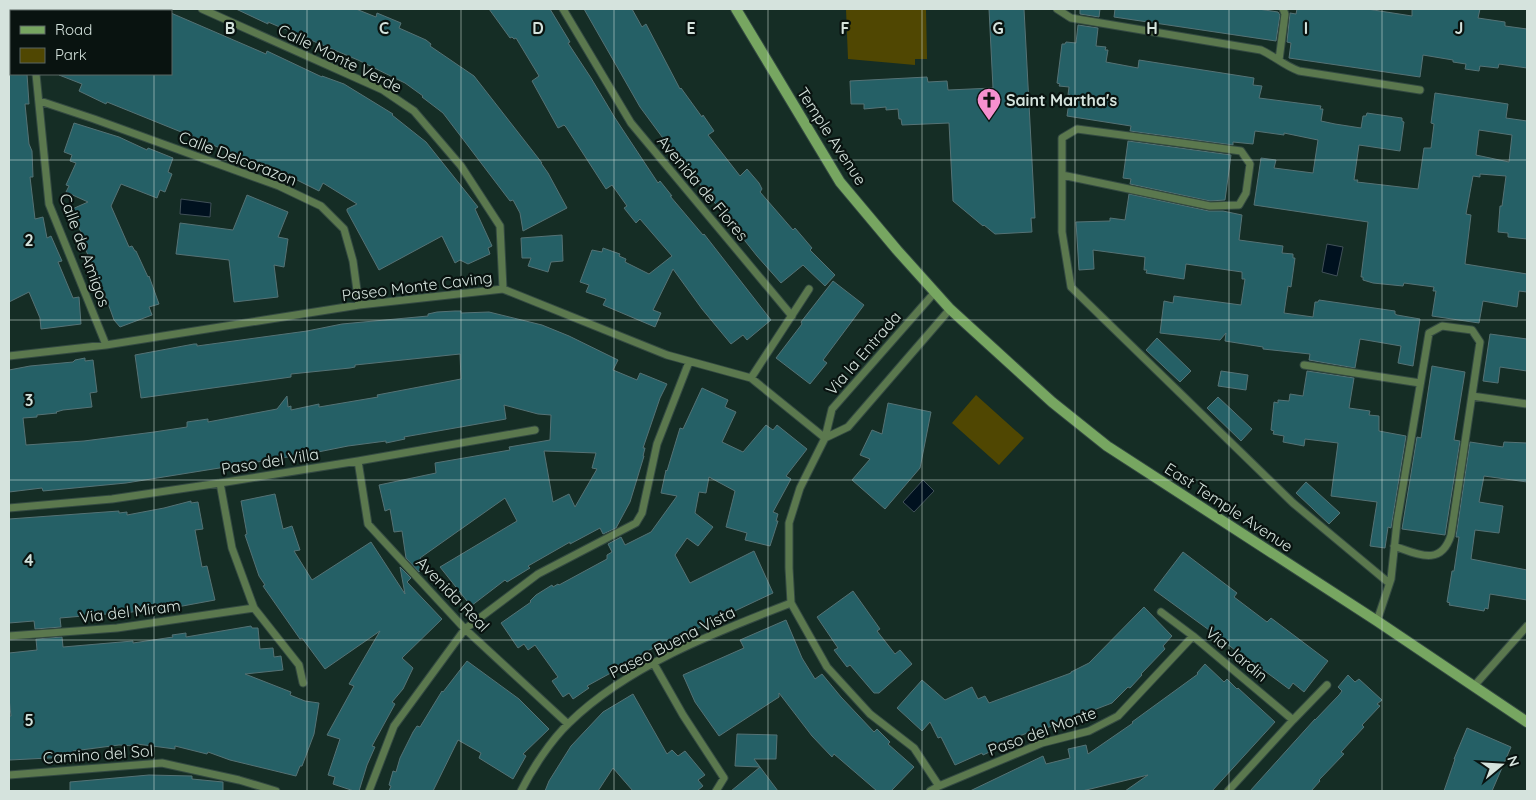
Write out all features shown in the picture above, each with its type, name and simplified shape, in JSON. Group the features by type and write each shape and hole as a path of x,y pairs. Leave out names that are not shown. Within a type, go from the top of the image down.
{"main road":[{"name":"Temple Avenue","path":"736,9 840,182 935,292"},
{"name":"East Temple Avenue","path":"935,292 950,309 1052,402 1107,446 1377,621 1527,722"}],"lane":[{"name":"Calle Monte Verde","path":"202,9 383,90 414,111 461,166 500,226 503,289"},
{"name":"Avenida de Flores","path":"563,9 631,123 792,316"},
{"path":"1058,9 1071,18 1261,50 1274,55 1286,66 1299,71 1420,90"},
{"path":"1279,60 1284,9"},
{"name":"Calle de Amigos","path":"36,75 50,204 106,345"},
{"name":"Calle Delcorazon","path":"40,101 279,186 321,206 344,229 353,260 359,305"},
{"path":"1062,175 1210,206 1239,205 1246,193 1250,164 1241,150 1077,129 1062,138 1062,175 1062,232 1071,287 1293,503 1389,583"},
{"path":"751,378 809,288"},
{"name":"Paseo Monte Caving","path":"9,356 106,345 359,305 503,289 667,355 751,378 825,438"},
{"name":"Via la Entrada","path":"935,292 832,410 825,438 800,488 789,522 791,603 827,666 870,714 914,748 939,786"},
{"path":"825,438 848,427 950,309"},
{"path":"1377,621 1389,583 1397,522 1429,333 1442,326 1472,330 1480,342 1448,546 1439,554 1427,556 1394,546"},
{"path":"369,791 394,726 465,629 538,574 636,523 642,514 657,444 689,362"},
{"path":"1304,366 1420,383"},
{"path":"1472,396 1527,404"},
{"name":"Paso del Villa","path":"9,508 112,499 220,484 535,430"},
{"name":"Avenida Real","path":"358,461 368,524 465,629 568,724"},
{"path":"220,484 232,548 254,608 299,665 304,683"},
{"name":"Paseo Buena Vista","path":"521,791 533,768 568,724 614,686 713,634 791,603"},
{"name":"Via del Miram","path":"9,636 117,628 254,608"},
{"name":"Via Jardin","path":"1162,612 1293,720"},
{"path":"1474,686 1527,626"},
{"name":"Paso del Monte","path":"930,791 1042,743 1089,731 1118,716 1193,636"},
{"path":"654,664 683,715 724,778 716,791"},
{"path":"1228,791 1327,685"},
{"name":"Camino del Sol","path":"9,775 162,763 239,780 276,791"}],"green space":[{"path":"846,9 926,9 927,59 915,59 915,65 848,59"},
{"path":"976,395 1024,438 999,465 952,423"}],"water":[{"path":"181,199 211,203 210,217 180,214"},
{"path":"1327,244 1343,247 1337,276 1322,272"},
{"path":"923,480 934,491 914,512 903,502"}],"building":[{"path":"236,9 356,9 376,17 377,13 401,23 399,28 426,40 431,44 430,46 474,76 542,163 567,208 523,231 520,213 513,200 510,201 443,113 423,96 405,83 358,60"},
{"path":"489,9 550,9 570,42 568,43 658,183 660,181 672,196 670,196 704,234 771,320 747,340 743,335 731,344 702,309 673,269 653,310 661,313 655,327 603,305 606,299 586,292 589,285 580,282 592,250 602,252 603,248 620,254 619,256 626,259 625,262 649,274 672,256 640,219 636,223 624,208 627,206 612,185 606,189 566,127 564,125 558,128 532,81 539,76 516,38 510,38"},
{"path":"584,9 632,9 642,27 646,24 680,89 702,117 703,115 714,131 708,135 740,176 747,169 759,183 762,189 760,192 793,230 795,228 812,248 810,250 835,275 825,286 803,265 781,283 757,256 682,164 640,107"},
{"name":"Saint Martha's","path":"989,9 1024,9 1035,218 1031,218 1032,232 995,234 953,201 949,123 902,125 898,109 886,110 886,107 864,109 864,104 851,104 850,81 927,77 928,82 947,81 948,90 993,88"},
{"path":"1080,9 1100,9 1099,17 1080,14"},
{"path":"1115,9 1258,9 1278,12 1280,15 1276,41 1114,17"},
{"path":"1297,9 1367,9 1412,16 1412,9 1480,9 1478,18 1505,22 1505,26 1527,29 1527,68 1499,64 1498,68 1480,66 1479,71 1465,69 1466,64 1453,62 1453,60 1423,55 1420,77 1289,58 1291,43 1287,42 1290,13 1296,14"},
{"path":"172,13 266,54 267,51 322,77 344,84 393,114 426,142 478,207 475,209 492,246 488,248 490,254 468,264 460,260 455,263 442,236 379,270 347,211 347,209 357,204 323,183 319,191 283,173 280,175 249,160 246,161 233,156 232,153 196,138 107,102 106,104 79,91 82,84 59,75 172,75"},
{"path":"1078,25 1098,28 1096,46 1106,47 1105,50 1108,50 1106,62 1138,68 1139,60 1254,78 1253,85 1262,86 1259,98 1321,106 1320,109 1323,109 1321,121 1361,128 1363,116 1366,116 1367,113 1402,118 1404,122 1400,151 1359,145 1354,180 1358,180 1357,182 1418,189 1424,148 1431,148 1434,124 1431,123 1435,93 1508,104 1506,118 1527,121 1527,239 1508,237 1508,233 1498,232 1500,206 1502,206 1506,176 1480,174 1480,177 1473,176 1466,214 1471,215 1465,264 1527,274 1527,292 1519,291 1517,307 1483,301 1479,323 1432,316 1436,291 1433,291 1434,287 1404,283 1403,286 1363,280 1363,277 1361,277 1368,222 1254,205 1261,158 1276,160 1274,168 1313,173 1318,140 1284,133 1284,135 1255,131 1253,144 1233,142 1233,145 1130,131 1131,126 1067,116 1070,95 1068,95 1069,87 1059,86 1060,84 1057,83 1062,44 1066,42 1076,43","holes":["1479,130 1512,135 1509,162 1476,155"]},
{"path":"10,74 27,75 29,104 25,104 29,144 32,151 33,177 30,177 35,219 43,217 47,238 51,236 62,261 58,262 73,298 79,297 81,324 41,329 40,318 29,292 9,302"},
{"path":"74,123 119,137 147,150 148,148 173,158 168,172 172,174 165,192 160,190 157,198 121,184 111,206 129,247 132,246 136,251 149,276 159,304 149,307 152,315 120,327 114,320 105,295 90,265 92,264 79,235 82,234 70,210 88,202 66,192 69,186 66,185 76,163 70,161 72,155 64,152"},
{"path":"1128,141 1231,155 1225,200 1210,201 1130,184 1131,179 1123,178"},
{"path":"1129,194 1209,211 1223,211 1242,215 1239,240 1283,246 1282,253 1293,254 1293,258 1295,258 1291,287 1288,286 1284,313 1313,317 1315,302 1319,300 1395,311 1397,315 1420,319 1413,366 1398,363 1401,346 1360,339 1355,368 1309,360 1310,354 1263,349 1263,347 1225,341 1226,333 1220,340 1160,333 1164,301 1173,303 1174,296 1241,305 1245,279 1242,279 1242,272 1186,264 1184,279 1146,273 1147,270 1144,270 1145,257 1093,250 1094,269 1079,270 1076,222 1110,221 1110,218 1125,220"},
{"path":"247,195 288,212 278,237 288,239 284,267 274,265 278,297 234,302 229,260 176,254 180,223 233,230"},
{"path":"562,235 563,261 551,262 548,272 528,266 531,258 522,258 521,238"},
{"path":"833,281 864,305 823,360 827,363 810,384 776,358"},
{"path":"437,312 489,312 542,325 618,360 613,370 637,380 640,373 667,384 660,398 643,448 645,448 644,456 630,502 616,528 603,534 600,528 570,544 570,542 528,566 530,568 507,582 505,580 471,606 440,567 517,521 505,498 420,558 426,566 419,572 406,558 402,531 394,532 390,509 385,511 379,485 436,473 435,463 510,450 509,447 550,440 551,415 538,414 504,405 506,419 404,437 405,439 386,443 386,441 348,446 126,483 43,491 42,488 9,492 9,370 73,362 85,358 85,361 93,360 97,392 90,393 92,407 63,410 57,413 37,415 37,417 23,418 26,445 84,441 154,432 187,427 187,422 208,419 208,422 277,409 287,396 288,407 291,406 291,410 319,404 319,407 378,397 377,395 461,379 460,354 355,365 355,367 350,368 291,374 291,377 141,398 135,355 194,344 197,344 197,346 307,331 342,324 428,316 428,314","holes":["544,451 596,453 592,468 597,469 575,507 569,494 553,502"]},
{"path":"1490,334 1527,339 1527,371 1500,367 1498,383 1483,381"},
{"path":"1157,338 1191,371 1180,382 1146,350"},
{"path":"1432,366 1465,372 1454,440 1460,441 1445,535 1402,529 1417,437 1421,438"},
{"path":"1221,371 1248,375 1246,390 1218,386"},
{"path":"1307,371 1354,378 1349,408 1370,411 1369,415 1379,416 1379,431 1406,436 1391,528 1388,527 1385,548 1370,546 1377,502 1331,496 1338,443 1305,439 1304,446 1283,442 1284,436 1273,434 1274,431 1271,430 1274,402 1278,403 1278,400 1289,401 1290,394 1303,396"},
{"path":"702,388 728,400 725,407 736,412 722,442 743,452 766,425 773,430 777,425 807,449 786,476 791,479 773,512 778,514 776,521 778,521 770,546 745,540 747,533 726,527 735,491 709,477 706,493 699,492 695,513 713,527 698,546 687,538 675,555 690,583 754,551 773,593 665,642 617,667 618,669 587,686 589,688 573,699 569,693 563,697 552,681 558,677 535,645 528,650 524,644 518,648 501,623 531,602 536,595 552,585 553,587 559,585 607,559 607,555 612,552 608,544 621,537 625,545 651,532 677,496 661,493 666,470 680,428 683,429"},
{"path":"1218,397 1252,429 1241,441 1207,408"},
{"path":"888,403 931,412 920,468 885,509 852,480 870,459 860,455 872,430 882,434"},
{"path":"1470,442 1503,447 1504,442 1527,443 1527,482 1484,476 1479,502 1503,506 1499,533 1475,530 1471,559 1527,570 1527,600 1490,594 1488,609 1485,608 1484,611 1449,605 1450,603 1447,602 1459,537 1456,537"},
{"path":"1306,482 1340,513 1329,524 1296,493"},
{"path":"275,494 283,529 292,526 300,550 294,551 312,580 371,542 405,594 400,567 411,578 407,582 442,619 402,658 413,668 403,689 392,702 395,704 372,746 375,747 359,791 333,784 335,777 328,775 340,739 327,735 354,686 349,684 380,631 325,669 302,638 300,639 263,586 265,585 259,576 245,535 247,534 241,501"},
{"path":"191,501 191,503 198,502 203,529 195,530 202,567 207,566 215,600 150,612 150,609 108,616 107,614 60,618 61,627 35,629 34,621 9,623 9,519 119,511 119,513 127,512 127,515"},
{"path":"1183,552 1237,593 1234,597 1267,622 1271,618 1328,661 1304,692 1293,683 1289,689 1154,590"},
{"path":"853,591 880,629 877,631 895,654 900,650 912,664 879,693 874,693 850,665 847,667 834,650 838,648 817,617"},
{"path":"1144,607 1172,636 1163,646 1165,649 1142,675 1112,703 1031,734 1030,732 995,745 996,749 955,765 941,737 938,738 930,722 922,731 897,708 922,680 945,700 972,687 978,699 985,696 989,703 1071,673 1089,663"},
{"path":"786,620 802,658 815,679 822,674 874,732 877,729 890,742 888,744 914,767 891,791 877,791 834,754 832,757 812,736 779,693 779,697 719,736 695,702 683,675 744,648 740,640"},
{"path":"251,626 252,628 258,628 260,649 273,648 274,657 281,656 283,670 245,674 291,692 290,695 305,701 319,703 314,734 302,766 300,766 296,776 230,760 208,752 207,754 175,746 175,749 137,744 136,746 119,745 73,751 73,754 68,755 68,757 10,760 9,653 37,650 36,639 62,637 63,647 133,641 133,643 173,637 172,635 186,633 186,637"},
{"path":"467,661 519,699 549,729 523,754 526,756 513,779 479,758 481,753 458,740 433,791 389,791 393,771 396,772 400,758 413,732 417,726 420,727 442,691"},
{"path":"1205,664 1224,682 1227,679 1238,688 1275,722 1212,791 1125,791 1148,775 1082,791 970,791 1043,756 1046,764 1070,758 1068,749 1086,745 1088,754 1198,674"},
{"path":"1348,675 1355,682 1359,679 1382,700 1377,704 1380,706 1362,725 1364,727 1341,752 1344,754 1311,791 1250,791 1339,695 1342,691 1338,687"},
{"path":"633,694 667,754 672,750 678,756 685,751 705,775 698,780 703,786 697,791 633,791 613,768 598,791 545,791 549,781 571,746 603,712"},
{"path":"1467,728 1511,747 1492,791 1444,791 1454,759"},
{"path":"737,734 777,735 776,759 754,759 760,767 735,766"},
{"path":"760,767 778,791 731,791"},
{"path":"149,775 192,776 192,779 223,782 223,791 70,791 70,782"}],"place":[{"name":"Saint Martha's","path":"989,121"}]}
